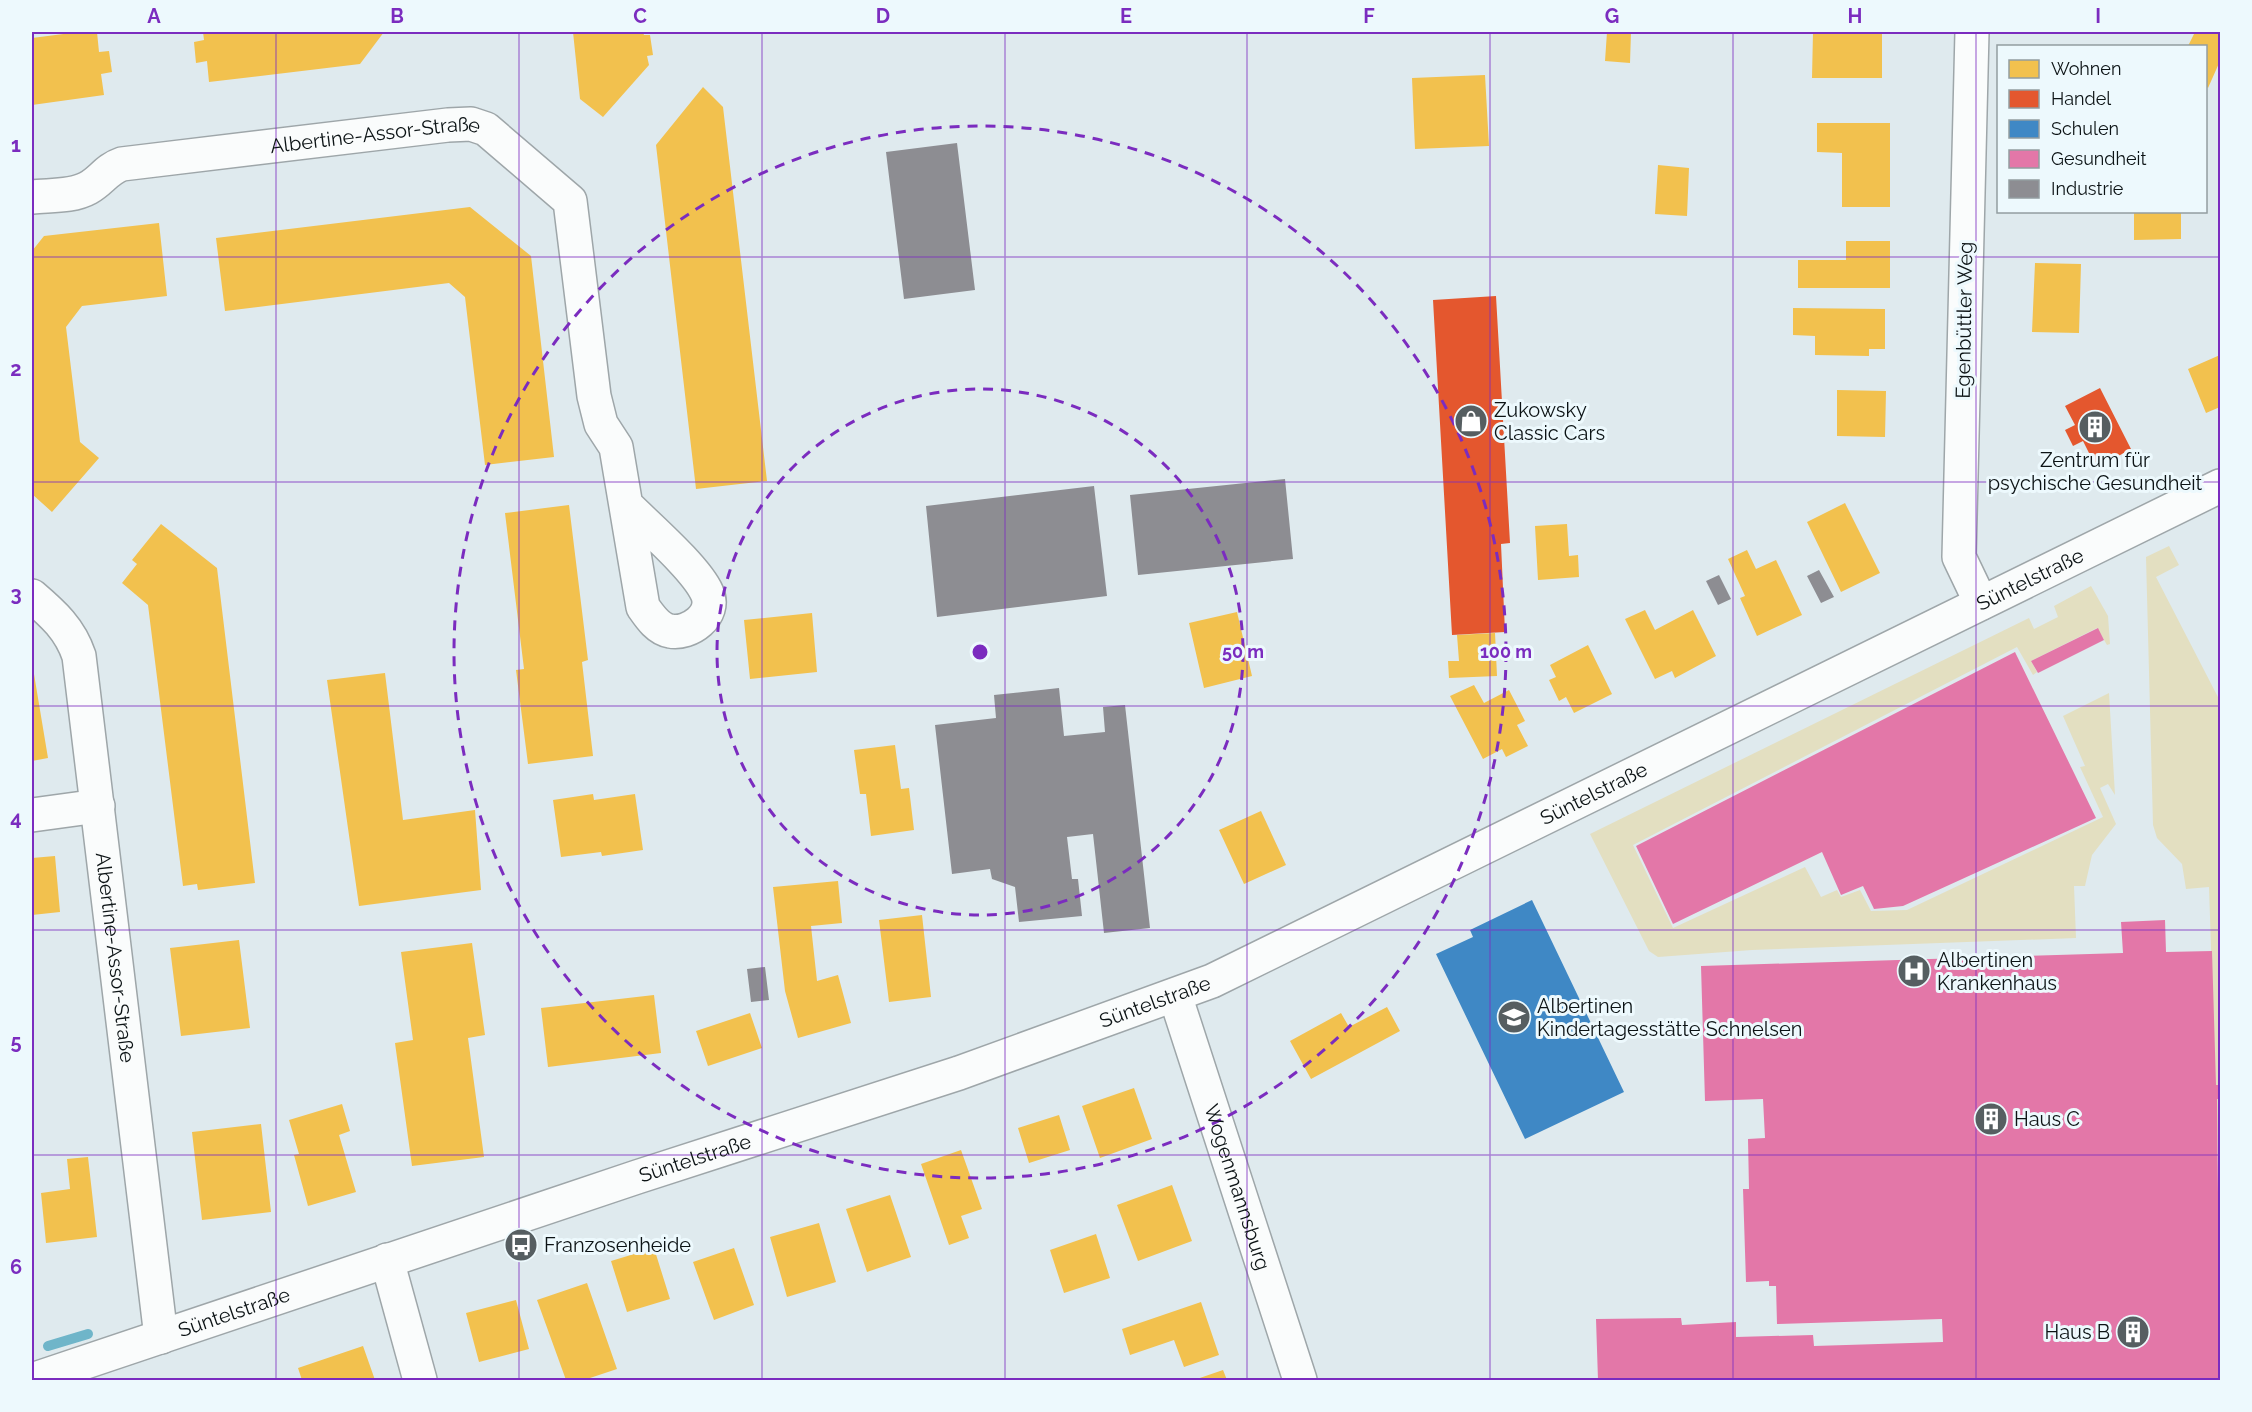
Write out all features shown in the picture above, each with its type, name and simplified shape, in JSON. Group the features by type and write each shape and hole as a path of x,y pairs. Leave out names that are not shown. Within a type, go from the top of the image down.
{"street":[{"name":"Egenbüttler Weg","path":"1972,32 1959,557 1981,603"},
{"name":"Albertine-Assor-Straße","path":"32,197 87,189 108,170 122,164 448,125 471,124 486,129 570,201 594,396 601,424 616,447 626,505"},
{"name":"Süntelstraße","path":"32,1380 387,1260 959,1073 1222,976 2220,486"},
{"name":"Albertine-Assor-Straße","path":"32,596 71,634 75,646 98,806 161,1337"},
{"path":"32,815 98,806"},
{"name":"Wogenmannsburg","path":"1175,995 1300,1380"},
{"path":"387,1260 420,1380"}],"shaded area":[{"path":"2169,546 2179,565 2156,577 2220,701 2220,1219 2209,887 2186,889 2182,864 2157,838 2153,825 2146,557"},
{"path":"2091,586 2108,616 2110,644 2107,645 2097,628 2031,661 2037,672 2033,675 2017,647 1633,845 1673,928 1805,867 1821,897 1837,890 1841,897 1860,890 1871,911 1907,910 2103,817 2080,767 2085,766 2063,716 2109,693 2115,795 2108,784 2100,788 2116,824 2092,855 2085,886 2074,886 2076,938 1752,950 1658,957 1649,951 1590,834 2029,618 2034,629 2058,617 2054,606"}],"building: Wohnen":[{"path":"97,32 99,52 109,51 112,72 101,74 104,95 32,105 32,38"},
{"path":"203,32 384,32 360,64 209,82 207,61 196,63 194,42 204,40"},
{"path":"573,32 643,32 644,35 650,35 653,55 647,56 649,65 603,117 580,99"},
{"path":"1607,32 1631,32 1630,63 1605,61"},
{"path":"1813,32 1882,32 1882,78 1812,78"},
{"path":"2195,32 2220,32 2220,61 2208,88 2207,45 2188,45"},
{"path":"1485,75 1489,146 1415,149 1412,78"},
{"path":"703,87 723,107 767,481 696,489 656,145"},
{"path":"1817,123 1890,123 1890,207 1842,207 1842,153 1817,152"},
{"path":"1658,165 1689,168 1687,216 1655,214"},
{"path":"470,207 531,256 554,457 485,465 465,297 449,283 225,311 216,238"},
{"path":"2134,213 2181,213 2181,239 2134,240"},
{"path":"159,223 167,296 82,306 66,327 80,442 99,458 52,512 32,494 32,251 44,236"},
{"path":"1846,241 1890,241 1890,288 1798,288 1798,260 1846,260"},
{"path":"2035,263 2081,264 2079,333 2032,332"},
{"path":"1793,308 1885,309 1885,349 1869,349 1869,356 1815,355 1815,336 1793,335"},
{"path":"2220,355 2220,407 2206,413 2188,369"},
{"path":"1837,390 1886,391 1885,437 1837,436"},
{"path":"1845,503 1880,573 1841,592 1807,522"},
{"path":"569,505 588,660 582,662 593,756 528,764 516,670 524,669 505,513"},
{"path":"161,524 217,568 255,883 198,890 197,884 183,886 148,605 122,583 137,564 132,560"},
{"path":"1567,524 1569,556 1578,555 1579,577 1538,580 1535,526"},
{"path":"1747,550 1756,569 1776,560 1802,615 1757,636 1740,598 1745,596 1728,559"},
{"path":"1645,610 1655,630 1693,610 1716,656 1675,678 1672,671 1655,679 1625,619"},
{"path":"1237,612 1252,676 1204,688 1189,623"},
{"path":"812,613 817,672 750,679 744,620"},
{"path":"1495,633 1497,676 1449,678 1448,661 1459,661 1457,635"},
{"path":"1588,645 1612,694 1574,713 1566,697 1559,701 1549,680 1556,677 1550,665"},
{"path":"32,662 48,758 32,761"},
{"path":"385,673 403,820 475,810 481,890 359,906 327,680"},
{"path":"1474,685 1484,703 1509,690 1525,721 1517,725 1528,746 1506,757 1502,749 1483,759 1450,696"},
{"path":"895,745 901,789 909,788 914,830 871,836 866,794 860,794 854,750"},
{"path":"593,794 594,800 635,794 643,850 602,856 601,852 561,857 553,800"},
{"path":"1261,811 1286,865 1244,884 1219,830"},
{"path":"55,856 60,912 32,915 32,858"},
{"path":"838,881 842,923 811,926 817,981 838,975 851,1023 798,1038 785,991 773,887"},
{"path":"922,915 931,997 889,1002 879,920"},
{"path":"239,940 250,1028 181,1036 170,948"},
{"path":"472,943 485,1035 468,1038 484,1157 412,1166 395,1043 413,1040 401,952"},
{"path":"654,995 661,1053 548,1067 541,1008"},
{"path":"1387,1007 1400,1031 1311,1079 1290,1041 1341,1013 1349,1027"},
{"path":"750,1013 762,1048 708,1066 696,1031"},
{"path":"1134,1088 1152,1139 1100,1158 1082,1106"},
{"path":"342,1104 350,1131 339,1135 356,1192 308,1206 294,1155 299,1154 289,1120"},
{"path":"1059,1115 1070,1150 1029,1163 1018,1128"},
{"path":"261,1124 271,1212 202,1220 192,1132"},
{"path":"961,1150 982,1209 961,1216 969,1238 949,1245 921,1164"},
{"path":"88,1157 97,1237 46,1243 41,1193 70,1189 67,1159"},
{"path":"1172,1185 1192,1241 1138,1261 1117,1205"},
{"path":"890,1195 911,1257 867,1272 846,1209"},
{"path":"819,1223 836,1282 787,1297 770,1237"},
{"path":"1096,1234 1110,1278 1064,1293 1050,1250"},
{"path":"654,1248 670,1299 627,1312 611,1261"},
{"path":"734,1248 754,1305 714,1320 693,1262"},
{"path":"587,1283 617,1369 584,1380 566,1380 537,1300"},
{"path":"516,1300 529,1349 479,1362 466,1313"},
{"path":"1201,1302 1219,1355 1184,1367 1174,1340 1130,1355 1122,1329"},
{"path":"363,1346 375,1380 302,1380 298,1368"},
{"path":"1223,1370 1227,1380 1194,1380"}],"building: Handel":[{"name":"Zukowsky Classic Cars","path":"1496,296 1510,543 1501,544 1505,632 1452,635 1433,300"},
{"name":"Zentrum für psychische Gesundheit","path":"2100,388 2131,449 2113,459 2114,463 2110,467 2096,467 2083,441 2073,446 2065,430 2075,425 2065,406"}],"building: Schulen":[{"path":"1532,900 1624,1092 1525,1139 1436,954 1473,937 1470,930"}],"building: Gesundheit":[{"path":"2098,628 2104,640 2038,673 2031,661"},
{"name":"Albertinen Krankenhaus","path":"2015,652 2096,818 1903,906 1874,909 1863,886 1841,895 1822,852 1673,924 1636,846"},
{"name":"Haus C","path":"2165,920 2166,952 2212,951 2216,1085 2220,1085 2220,1099 2217,1099 2220,1380 1598,1380 1596,1319 1681,1318 1682,1325 1736,1322 1736,1337 1813,1335 1814,1346 1943,1342 1942,1319 1777,1324 1776,1286 1769,1286 1769,1281 1746,1282 1743,1189 1749,1189 1748,1139 1765,1138 1763,1099 1705,1101 1701,966 2123,953 2121,922"}],"building: Industrie":[{"path":"957,143 975,290 904,299 886,152"},
{"path":"1285,479 1293,559 1138,575 1130,495"},
{"path":"1094,486 1107,596 937,617 926,506"},
{"path":"1819,570 1834,597 1821,603 1807,576"},
{"path":"1719,575 1731,599 1718,605 1706,581"},
{"path":"1059,688 1064,736 1105,732 1103,707 1125,705 1150,928 1104,933 1093,834 1067,837 1072,879 1078,879 1082,916 1019,922 1015,887 992,879 990,869 952,874 935,725 996,718 994,695"},
{"path":"765,967 769,1000 751,1002 747,969"}],"waterway":[{"path":"48,1346 88,1334"}],"place":[{"name":"Zukowsky Classic Cars","path":"1471,421"},
{"name":"Zentrum für psychische Gesundheit","path":"2095,427"},
{"name":"Albertinen Krankenhaus","path":"1914,971"},
{"name":"Albertinen Kindertagesstätte Schnelsen","path":"1514,1017"},
{"name":"Haus C","path":"1991,1119"},
{"name":"Franzosenheide","path":"521,1245"},
{"name":"Haus B","path":"2133,1332"}]}
